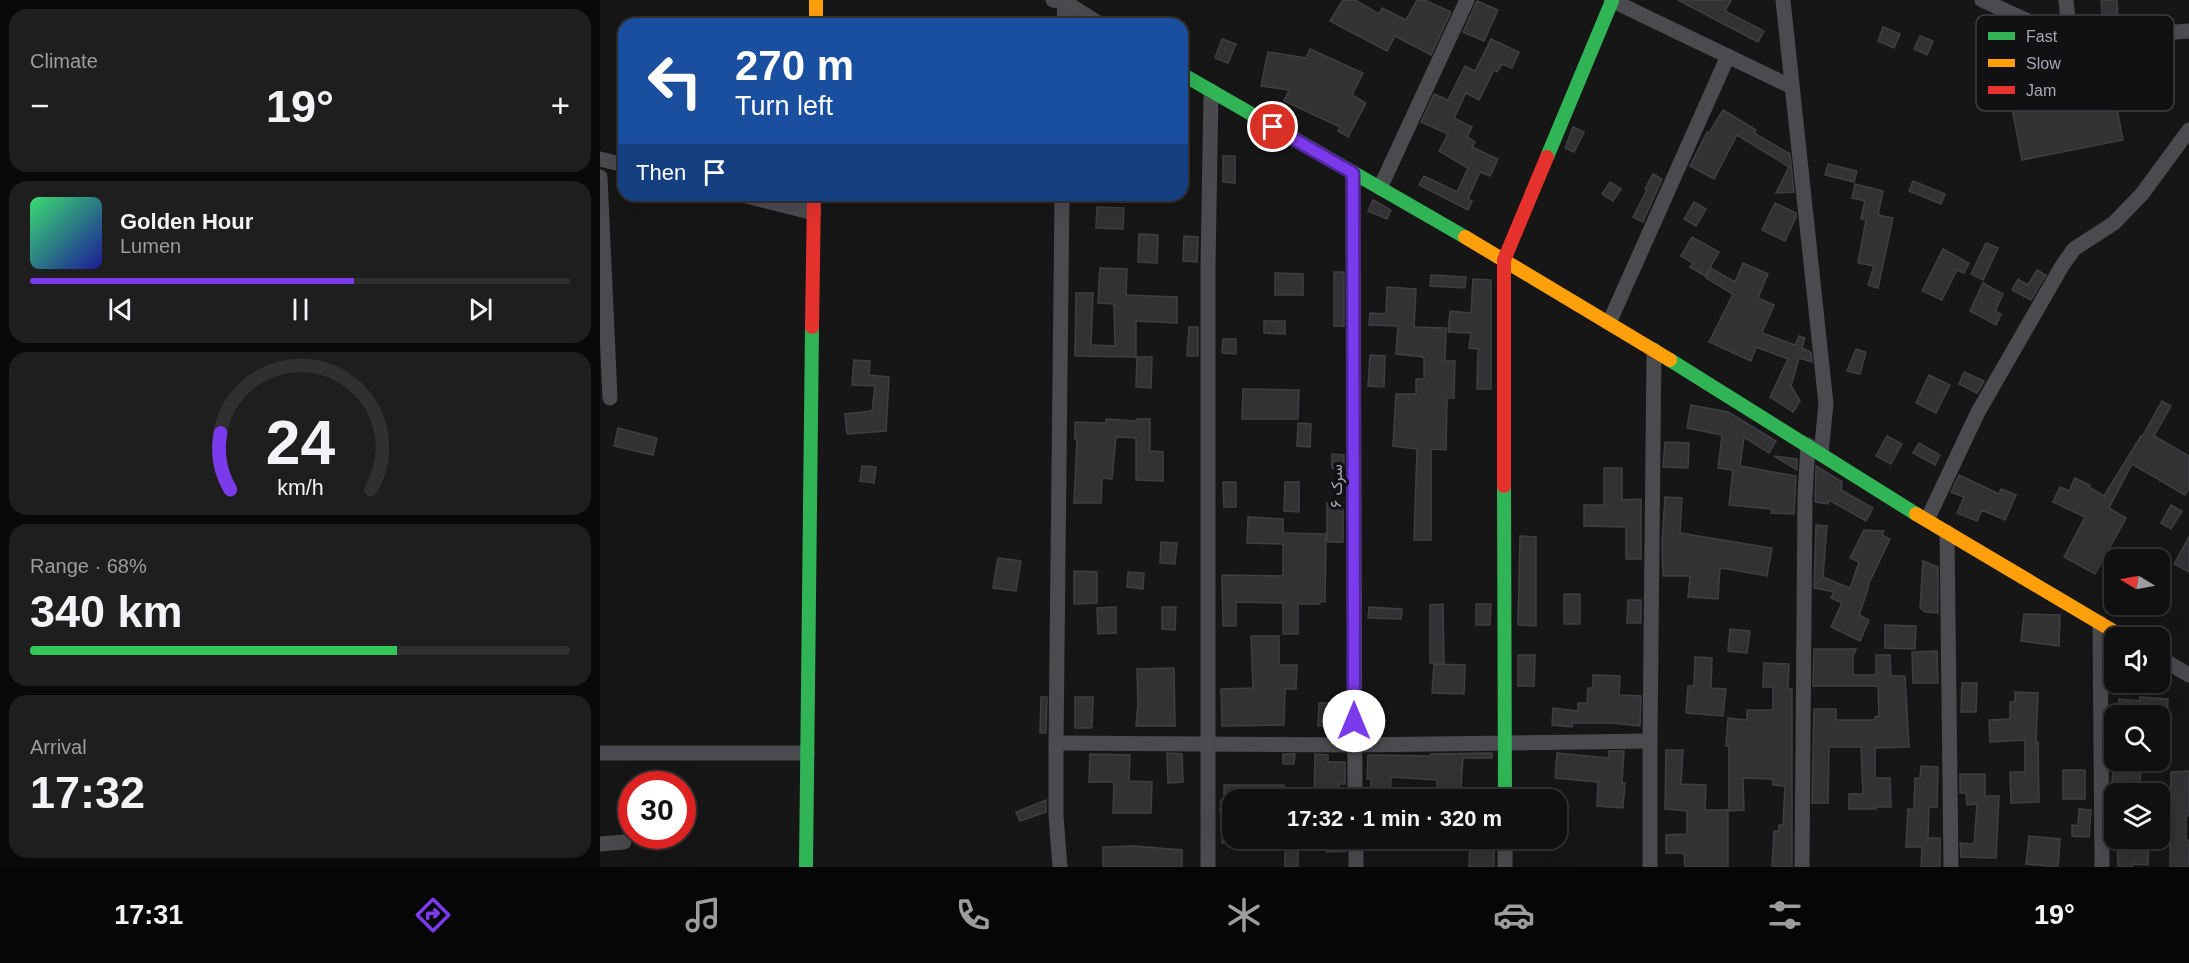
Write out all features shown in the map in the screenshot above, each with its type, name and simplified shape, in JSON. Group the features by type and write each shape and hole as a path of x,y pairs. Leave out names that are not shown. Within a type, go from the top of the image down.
{"street":[{"path":"816,0 816,18"},
{"path":"1380,188 1467,0"},
{"path":"1505,789 1504,260 1612,0 1792,87"},
{"path":"1783,0 1826,404 1805,495 1802,867"},
{"path":"1982,0 2015,15"},
{"path":"2066,0 2068,15"},
{"path":"1061,1 1063,18"},
{"path":"1061,1 1090,18"},
{"path":"2174,32 2189,31"},
{"path":"1609,323 1728,56"},
{"path":"1188,78 1504,260 1654,350 1927,520 2107,627"},
{"path":"1208,867 1208,266 1211,91"},
{"path":"1927,520 1978,412 2062,266 2074,249 2114,222 2142,194 2189,130"},
{"path":"600,159 618,164"},
{"name":"سرک ۶","path":"1353,173 1355,789"},
{"path":"600,177 610,398"},
{"path":"766,201 814,213"},
{"path":"806,867 814,201"},
{"path":"1060,867 1056,816 1056,743 1062,201"},
{"path":"1650,867 1654,350"},
{"path":"1947,532 1951,867"},
{"path":"2100,623 2102,867"},
{"path":"2170,664 2189,675"},
{"path":"1056,743 1207,742 1354,745 1650,741"},
{"path":"600,753 807,753"},
{"path":"600,844 618,842"},
{"path":"1356,849 1356,867"},
{"path":"1505,849 1505,867"}],"building":[{"path":"1343,0 1355,0 1379,14 1382,8 1406,20 1417,0 1424,0 1451,12 1431,55 1395,36 1387,51 1330,21"},
{"path":"1678,0 1731,0 1725,11 1764,31 1758,42"},
{"path":"2101,0 2117,0 2118,15 2102,15"},
{"path":"1477,1 1498,10 1484,41 1463,32"},
{"path":"1883,27 1900,34 1894,48 1878,41"},
{"path":"1920,36 1933,41 1927,55 1914,49"},
{"path":"1222,39 1236,44 1228,63 1215,58"},
{"path":"1491,39 1519,52 1512,68 1502,64 1497,72 1494,70 1479,100 1466,93 1454,118 1472,127 1467,137 1475,142 1472,147 1498,159 1490,176 1480,172 1468,199 1472,201 1468,210 1419,185 1424,176 1457,192 1468,168 1439,151 1448,134 1421,122 1434,94 1448,100 1465,66 1475,71"},
{"path":"1310,49 1363,73 1352,95 1366,103 1348,137 1338,131 1340,127 1284,101 1289,90 1261,86 1268,52 1306,58"},
{"path":"1723,110 1756,130 1754,133 1790,154 1794,192 1776,193 1789,167 1737,135 1714,179 1690,166 1707,132 1709,133"},
{"path":"2013,111 2117,111 2123,140 2022,160"},
{"path":"1573,127 1584,132 1574,152 1565,148"},
{"path":"1223,156 1235,156 1235,183 1223,182"},
{"path":"1828,164 1857,171 1854,182 1825,175"},
{"path":"1653,174 1662,179 1643,222 1633,217"},
{"path":"1913,181 1945,194 1941,204 1909,191"},
{"path":"1610,182 1621,189 1613,201 1602,194"},
{"path":"1855,184 1883,191 1878,215 1893,218 1878,288 1868,285 1874,266 1858,263 1866,220 1861,219 1865,201 1852,198"},
{"path":"1373,200 1391,210 1387,219 1368,211"},
{"path":"1694,202 1706,209 1696,226 1684,219"},
{"path":"1775,203 1796,213 1785,241 1762,230"},
{"path":"1097,207 1124,208 1123,229 1096,228"},
{"path":"1139,234 1158,235 1157,263 1138,262"},
{"path":"1184,236 1198,237 1197,262 1183,261"},
{"path":"1692,237 1719,252 1705,276 1690,267 1693,263 1681,256"},
{"path":"1986,243 1998,248 1983,280 1971,274"},
{"path":"1943,249 1969,263 1964,273 1957,270 1942,300 1922,291"},
{"path":"1743,263 1768,274 1758,298 1774,305 1762,333 1795,345 1799,336 1805,338 1802,348 1811,352 1812,362 1799,358 1791,386 1800,401 1793,412 1770,397 1788,359 1756,347 1751,361 1709,342 1733,294 1706,278 1711,268 1735,282"},
{"path":"1100,268 1127,269 1126,295 1177,297 1177,323 1136,321 1136,357 1075,356 1076,293 1093,293 1091,345 1115,346 1114,304 1098,303"},
{"path":"2037,270 2046,275 2031,300 2012,290 2018,279 2028,285"},
{"path":"1334,272 1344,272 1344,326 1334,326"},
{"path":"1275,273 1303,274 1303,295 1275,295"},
{"path":"1431,275 1466,277 1465,288 1430,286"},
{"path":"1473,279 1491,280 1491,389 1477,389 1478,349 1469,348 1471,333 1448,332 1450,311 1471,313"},
{"path":"1983,283 2003,294 1995,311 2001,314 1996,325 1970,311"},
{"path":"1387,287 1416,289 1414,327 1446,328 1445,361 1455,361 1454,398 1447,398 1446,450 1431,449 1431,540 1414,540 1417,449 1393,446 1396,394 1416,394 1416,379 1424,379 1424,357 1396,354 1398,326 1369,325 1370,313 1386,314"},
{"path":"1264,321 1285,321 1285,334 1264,333"},
{"path":"1189,327 1198,327 1198,356 1187,356"},
{"path":"1223,339 1236,339 1236,354 1222,353"},
{"path":"1856,349 1866,352 1860,374 1847,371"},
{"path":"1370,355 1385,356 1384,387 1368,386"},
{"path":"1137,357 1152,357 1151,388 1136,387"},
{"path":"854,360 870,361 869,375 889,377 886,431 847,434 845,414 872,411 875,386 852,385"},
{"path":"1964,372 1984,381 1977,393 1959,384"},
{"path":"1929,375 1950,385 1936,413 1916,403"},
{"path":"1243,389 1299,390 1298,419 1242,419"},
{"path":"2162,401 2171,406 2154,436 2189,456 2189,488 2185,495 2132,464 2109,508 2126,518 2109,549 2104,549 2104,558 2095,574 2064,557 2085,517 2053,502 2060,487 2069,491 2075,478 2090,485 2089,487 2104,496"},
{"path":"1691,405 1728,412 1776,441 1769,453 1744,437 1740,466 1796,476 1794,514 1771,513 1772,509 1729,505 1733,470 1718,468 1722,435 1687,428"},
{"path":"1106,419 1137,421 1137,419 1150,419 1150,451 1163,452 1163,481 1136,480 1136,438 1116,437 1112,479 1102,478 1101,503 1074,503 1077,439 1075,439 1075,422 1106,423"},
{"path":"1298,423 1311,424 1310,447 1297,446"},
{"path":"618,428 657,438 653,455 614,446"},
{"path":"1887,436 1902,444 1891,464 1876,456"},
{"path":"1665,442 1689,443 1688,468 1663,467"},
{"path":"1919,443 1940,455 1935,465 1913,453"},
{"path":"1332,454 1344,455 1344,468 1332,468"},
{"path":"1774,456 1797,459 1797,470"},
{"path":"862,466 876,467 874,483 860,481"},
{"path":"1816,466 1842,482 1841,490 1873,508 1866,521 1829,500 1828,504 1815,502"},
{"path":"1604,468 1622,468 1622,500 1641,499 1641,559 1626,559 1626,527 1584,526 1584,505 1604,505"},
{"path":"1959,475 1999,494 2001,489 2016,495 2005,520 1982,510 1977,521 1957,513 1964,497 1951,492"},
{"path":"1223,482 1236,482 1236,507 1224,507"},
{"path":"1285,482 1299,482 1299,512 1284,511"},
{"path":"1665,497 1682,498 1680,533 1772,548 1767,576 1722,568 1720,569 1718,599 1688,597 1690,576 1663,576 1662,543"},
{"path":"1327,503 1343,503 1343,542 1327,542"},
{"path":"2171,505 2182,511 2171,529 2161,523"},
{"path":"1248,517 1283,519 1283,533 1326,534 1325,602 1298,604 1298,634 1283,634 1283,603 1236,602 1236,626 1223,626 1222,575 1283,576 1283,544 1247,543"},
{"path":"1816,525 1827,526 1823,577 1850,588 1859,562 1850,558 1864,530 1884,531 1882,535 1890,539 1868,585 1859,615 1869,620 1860,641 1831,627 1842,603 1831,598 1834,592 1814,588"},
{"path":"1520,536 1536,537 1536,626 1518,625"},
{"path":"2189,537 2189,572 2174,564"},
{"path":"1161,542 1177,543 1175,564 1160,563"},
{"path":"998,558 1021,561 1016,591 993,588"},
{"path":"1923,561 1938,567 1938,613 1925,612 1920,608"},
{"path":"1074,571 1097,572 1097,603 1074,604"},
{"path":"1128,572 1144,573 1143,589 1127,587"},
{"path":"1564,594 1580,594 1580,624 1564,624"},
{"path":"1628,600 1641,600 1641,623 1627,623"},
{"path":"1443,604 1444,663 1430,663 1430,605"},
{"path":"1476,604 1491,604 1490,625 1476,625"},
{"path":"1116,607 1116,633 1098,634 1097,608"},
{"path":"1162,607 1176,607 1175,630 1162,629"},
{"path":"1369,607 1402,609 1401,619 1368,618"},
{"path":"2024,614 2060,615 2059,646 2021,641"},
{"path":"1885,625 1916,626 1915,649 1885,648"},
{"path":"1730,629 1750,631 1747,653 1728,651"},
{"path":"1251,636 1279,636 1279,665 1297,665 1296,689 1285,689 1284,725 1222,726 1221,689 1253,688"},
{"path":"1814,649 1856,649 1853,656 1853,675 1876,675 1876,655 1890,655 1891,676 1905,676 1909,747 1875,748 1875,778 1890,778 1891,807 1849,809 1849,794 1863,794 1861,747 1829,747 1828,803 1812,803 1814,709 1836,709 1836,720 1875,720 1875,717 1879,716 1878,686 1813,686"},
{"path":"1937,651 1938,683 1913,683 1912,652"},
{"path":"1518,655 1535,655 1534,686 1518,686"},
{"path":"1695,657 1712,658 1711,688 1726,689 1723,716 1686,713 1688,686 1694,686"},
{"path":"1764,663 1789,664 1788,689 1792,689 1792,867 1772,867 1774,831 1779,831 1779,825 1783,825 1785,786 1773,785 1773,779 1743,778 1744,810 1729,811 1729,746 1726,746 1728,718 1747,720 1747,710 1773,710 1773,687 1763,687"},
{"path":"1434,664 1465,665 1464,694 1432,693"},
{"path":"1174,668 1175,726 1136,726 1137,669"},
{"path":"1593,675 1620,676 1619,695 1641,696 1640,726 1612,723 1573,723 1572,727 1552,725 1553,708 1578,711 1578,703 1587,703 1588,688 1593,688"},
{"path":"1962,683 1977,683 1976,712 1961,712"},
{"path":"2015,692 2038,693 2036,742 2038,742 2039,802 2011,803 2010,772 2025,772 2025,740 1990,742 1989,720 2010,719 2010,702 2015,702"},
{"path":"1041,697 1047,697 1046,733 1040,733"},
{"path":"1075,697 1093,697 1092,728 1075,728"},
{"path":"2140,697 2168,699 2168,705 2118,705 2119,699 2140,701"},
{"path":"1319,703 1345,703 1345,726 1318,726"},
{"path":"1666,750 1683,750 1681,784 1706,785 1705,810 1728,810 1728,867 1685,867 1684,853 1666,853 1666,835 1687,834 1687,811 1665,809"},
{"path":"1609,751 1624,751 1623,808 1597,806 1598,782 1555,778 1557,753 1609,758"},
{"path":"1167,753 1182,754 1183,782 1168,783"},
{"path":"1492,753 1492,758 1463,758 1461,789 1437,789 1437,780 1391,777 1390,789 1371,789 1371,779 1367,779 1368,755 1431,756 1431,754"},
{"path":"1090,754 1130,755 1129,781 1152,782 1151,813 1113,813 1114,782 1089,782"},
{"path":"1283,754 1295,754 1294,764 1283,764"},
{"path":"1315,754 1328,755 1328,762 1345,762 1345,784 1339,784 1339,789 1314,789"},
{"path":"1921,766 1938,767 1937,807 1929,807 1928,838 1940,838 1940,867 1921,867 1922,847 1906,847 1908,809 1914,810 1915,778 1920,778"},
{"path":"2063,770 2085,770 2085,799 2063,799"},
{"path":"2113,771 2141,771 2140,783 2112,782"},
{"path":"2189,771 2189,816 2186,816 2186,840 2189,840 2189,867 2170,867 2171,772"},
{"path":"1960,774 1985,774 1985,796 1999,796 1996,858 1961,857 1960,843 1974,844 1977,804 1967,805 1966,793 1960,793"},
{"path":"1224,785 1284,785 1284,789 1224,789"},
{"path":"1046,800 1046,812 1020,821 1016,812"},
{"path":"2079,809 2091,810 2089,837 2072,836 2072,825 2078,826"},
{"path":"2029,836 2060,839 2058,867 2026,864"},
{"path":"1134,846 1182,850 1182,867 1103,867 1103,847"},
{"path":"1285,849 1298,849 1298,867 1285,867"},
{"path":"1327,849 1346,849 1346,851 1327,852"},
{"path":"1470,849 1494,849 1494,867 1469,867"},
{"path":"2117,849 2149,849 2148,865 2133,864 2133,867 2118,867"}],"traffic: fast":[{"path":"1547,157 1612,1"},
{"path":"1188,77 1465,237"},
{"path":"806,867 812,327"},
{"path":"1670,360 1916,514"},
{"path":"1504,486 1505,789"}],"traffic: slow":[{"path":"816,0 816,18"},
{"path":"1465,237 1670,360"},
{"path":"1916,514 2106,627"}],"traffic: jam":[{"path":"1504,486 1504,260 1547,157"},
{"path":"812,327 814,201"}],"route":[{"path":"1273,127 1353,173 1354,721"}]}
